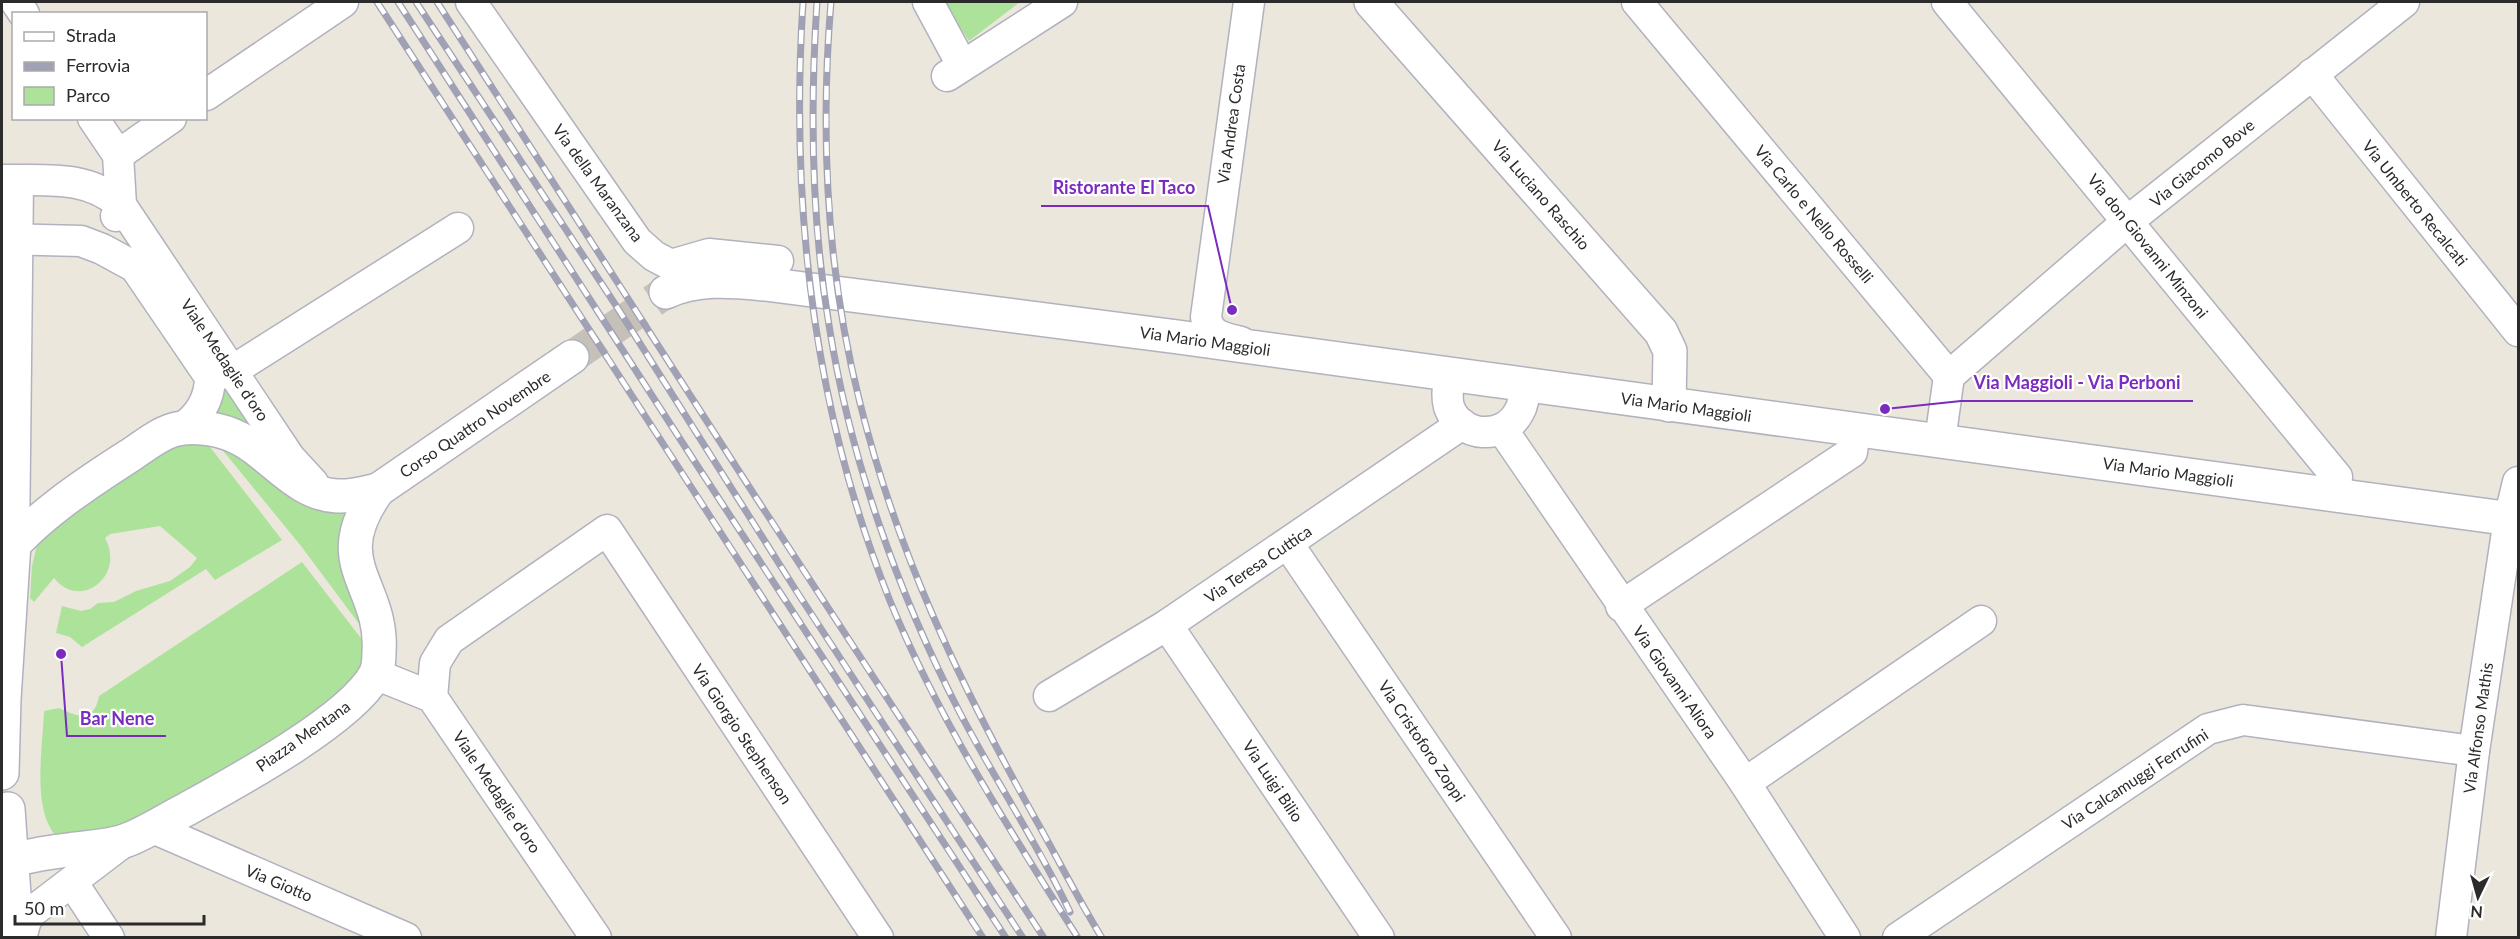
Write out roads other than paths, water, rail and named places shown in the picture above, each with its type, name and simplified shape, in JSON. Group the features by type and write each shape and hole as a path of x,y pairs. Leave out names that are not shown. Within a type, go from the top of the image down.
{"street":[{"path":"207,94 343,2"},
{"name":"Via della Maranzana","path":"471,2 637,241 654,256 670,266 709,255 778,261"},
{"path":"928,2 954,70 1062,2"},
{"name":"Via Andrea Costa","path":"1249,2 1206,317 1210,331 1217,335 1273,351"},
{"name":"Via Luciano Raschio","path":"1371,2 1661,332 1670,351 1669,405"},
{"name":"Via Carlo e Nello Rosselli","path":"1637,2 1949,376"},
{"name":"Via don Giovanni Minzoni","path":"1947,2 2337,477 2335,495"},
{"name":"Via Giacomo Bove","path":"1949,376 2128,221 2404,2"},
{"name":"Via Umberto Recalcati","path":"2312,74 2518,331"},
{"path":"94,120 118,155 121,205 102,249"},
{"path":"118,155 168,120"},
{"path":"17,936 6,841 7,787 2,772 8,551 10,180 61,180 85,184 105,192 121,205"},
{"name":"Viale Medaglie d'oro","path":"121,205 221,374"},
{"path":"221,374 458,228"},
{"name":"Viale Medaglie d'oro","path":"9,239 81,241 102,249 135,267 301,471 322,490 346,496"},
{"name":"Via Mario Maggioli","path":"666,292 698,282 730,281 854,295 2514,519"},
{"name":"Corso Quattro Novembre","path":"378,490 572,357"},
{"name":"Viale Medaglie d'oro","path":"180,429 194,419 221,374"},
{"path":"1450,375 1447,395 1450,408 1462,424 1479,432 1502,429 1512,422 1520,412 1525,385"},
{"path":"1940,441 1949,376"},
{"name":"Via Teresa Cuttica","path":"1049,696 1167,625 1462,424"},
{"path":"8,551 87,483 154,439 180,429 203,428 231,434 259,449 285,473 314,491 333,496 346,496 378,490"},
{"name":"Via Giovanni Aliora","path":"1502,429 1621,606 1745,783 1845,938"},
{"path":"1621,606 1852,453 1855,430"},
{"name":"Via Alfonso Mathis","path":"2451,938 2474,751 2514,519 2518,482"},
{"name":"Piazza Mentana","path":"17,936 23,931 26,920 33,911 139,834 253,771 327,722 356,699 375,674 379,646 375,614 361,580 355,549 358,523 378,490"},
{"name":"Via Giorgio Stephenson","path":"432,697 435,663 449,640 607,530 878,938"},
{"name":"Via Cristoforo Zoppi","path":"1288,544 1556,938"},
{"path":"1745,783 1981,621"},
{"name":"Via Luigi Bilio","path":"1167,625 1379,938"},
{"path":"375,674 432,697"},
{"name":"Viale Medaglie d'oro","path":"432,697 596,938"},
{"name":"Via Calcamuggi Ferrufini","path":"1898,938 2208,729 2243,720 2474,751"},
{"name":"Piazza Mentana","path":"6,841 139,834"},
{"name":"Via Giotto","path":"139,834 406,938"},
{"path":"72,882 109,938"}],"tunnel":[{"path":"572,357 666,292"}],"railway":[{"path":"377,2 983,938"},
{"path":"398,2 1006,938"},
{"path":"416,2 615,304 797,592 1023,938"},
{"path":"437,2 755,496 1044,938"},
{"path":"803,2 800,155 805,231 813,306 825,381 842,455 864,529 890,601 930,689 1001,815 1078,938"},
{"path":"817,2 813,83 815,204 829,325 838,375 863,475 897,573 937,667 973,738 1070,912"},
{"path":"831,2 826,102 833,254 849,354 875,458 912,566 957,669 1008,770 1102,938"}],"place":[{"name":"Ristorante El Taco","path":"1232,310"},
{"name":"Via Maggioli - Via Perboni","path":"1885,409"},
{"name":"Bar Nene","path":"61,654"}]}
